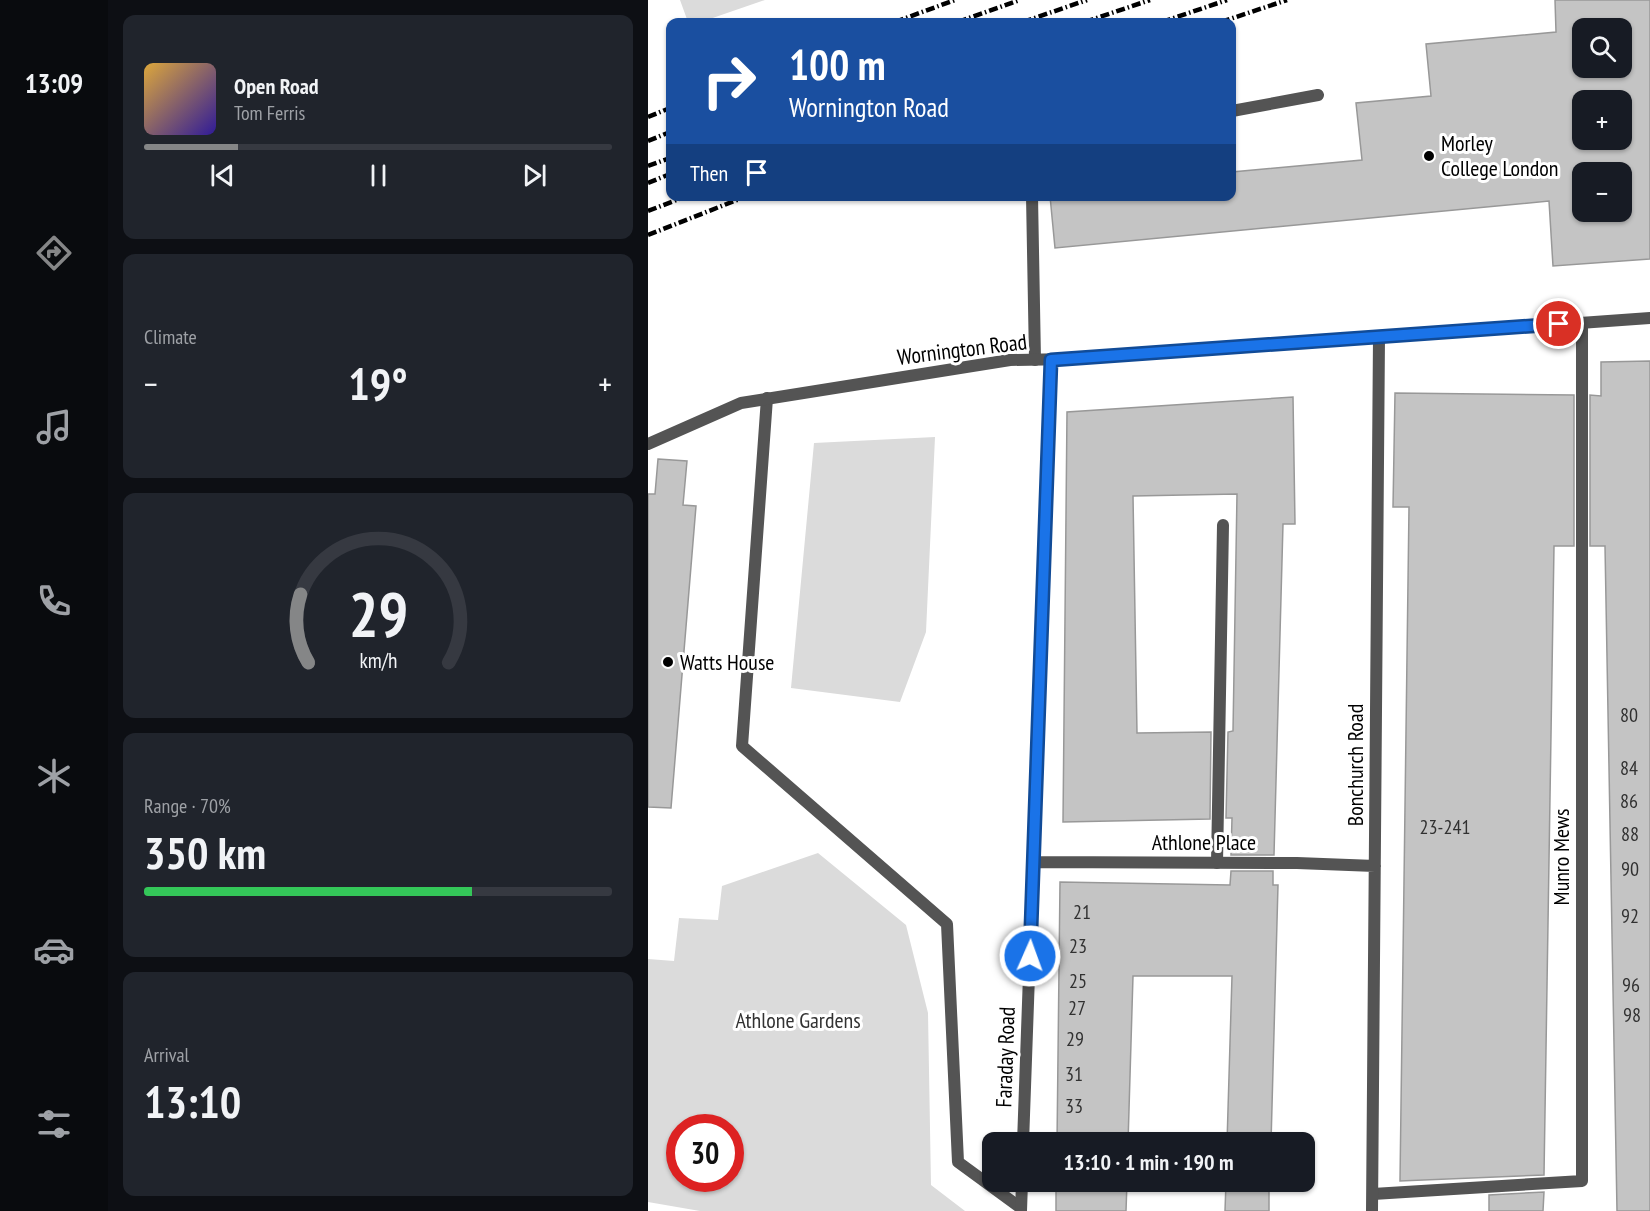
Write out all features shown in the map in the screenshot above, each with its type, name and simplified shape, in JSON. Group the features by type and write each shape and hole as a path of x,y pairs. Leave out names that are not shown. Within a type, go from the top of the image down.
{"street":[{"path":"1236,110 1318,95"},
{"path":"1032,201 1035,360"},
{"name":"Wornington Road","path":"648,444 741,403 1010,360 1051,360 1650,318"},
{"name":"Munro Mews","path":"1373,1194 1582,1181 1582,323"},
{"name":"Bonchurch Road","path":"1372,1211 1379,337"},
{"name":"Faraday Road","path":"1023,1132 1051,360"},
{"path":"767,399 742,746 947,924 958,1161 1021,1210"},
{"path":"1217,863 1223,525"},
{"name":"Athlone Place","path":"1033,862 1375,866"},
{"path":"1021,1210 1022,1192"}],"green space":[{"path":"680,0 765,0 713,18 687,18"},
{"path":"935,437 926,632 900,702 791,688 814,443"},
{"name":"Athlone Gardens","path":"818,853 906,925 928,1013 931,1185 965,1211 700,1211 648,1202 648,959 674,961 679,918 718,920 722,886"}],"building":[{"path":"1555,0 1650,0 1650,259 1553,266 1549,201 1055,248 1050,201 1236,201 1236,172 1362,160 1356,103 1431,96 1426,44 1556,32"},
{"path":"1650,361 1650,1211 1617,1211 1605,546 1590,546 1590,395 1601,396 1601,362"},
{"path":"1395,393 1574,395 1574,546 1554,546 1544,1175 1400,1181 1409,507 1393,507"},
{"path":"1293,397 1295,524 1283,524 1274,855 1231,855 1232,818 1226,818 1228,732 1233,731 1237,494 1133,496 1137,733 1211,732 1210,819 1063,822 1067,412"},
{"name":"Watts House","path":"658,459 687,461 683,505 696,506 671,808 648,807 648,494 655,494"},
{"path":"1231,871 1273,871 1273,885 1278,885 1271,1132 1227,1132 1232,976 1133,976 1128,1132 1057,1132 1060,882 1230,885"},
{"path":"1056,1192 1127,1192 1126,1211 1056,1211"},
{"path":"1226,1192 1269,1192 1269,1211 1225,1211"},
{"path":"1544,1192 1543,1211 1489,1211 1489,1195"}],"railway":[{"path":"906,18 955,0"},
{"path":"969,18 1020,0"},
{"path":"1035,18 1087,0"},
{"path":"1097,18 1150,0"},
{"path":"1174,18 1227,0"},
{"path":"1233,18 1287,0"},
{"path":"648,117 666,110"},
{"path":"648,141 666,134"},
{"path":"648,166 666,159"},
{"path":"648,183 666,176"},
{"path":"648,211 674,201"},
{"path":"648,235 734,201"}],"place":[{"name":"Morley College London","path":"1429,156"},
{"name":"Watts House","path":"668,662"}],"route":[{"path":"1030,956 1051,360 1559,324"}]}
